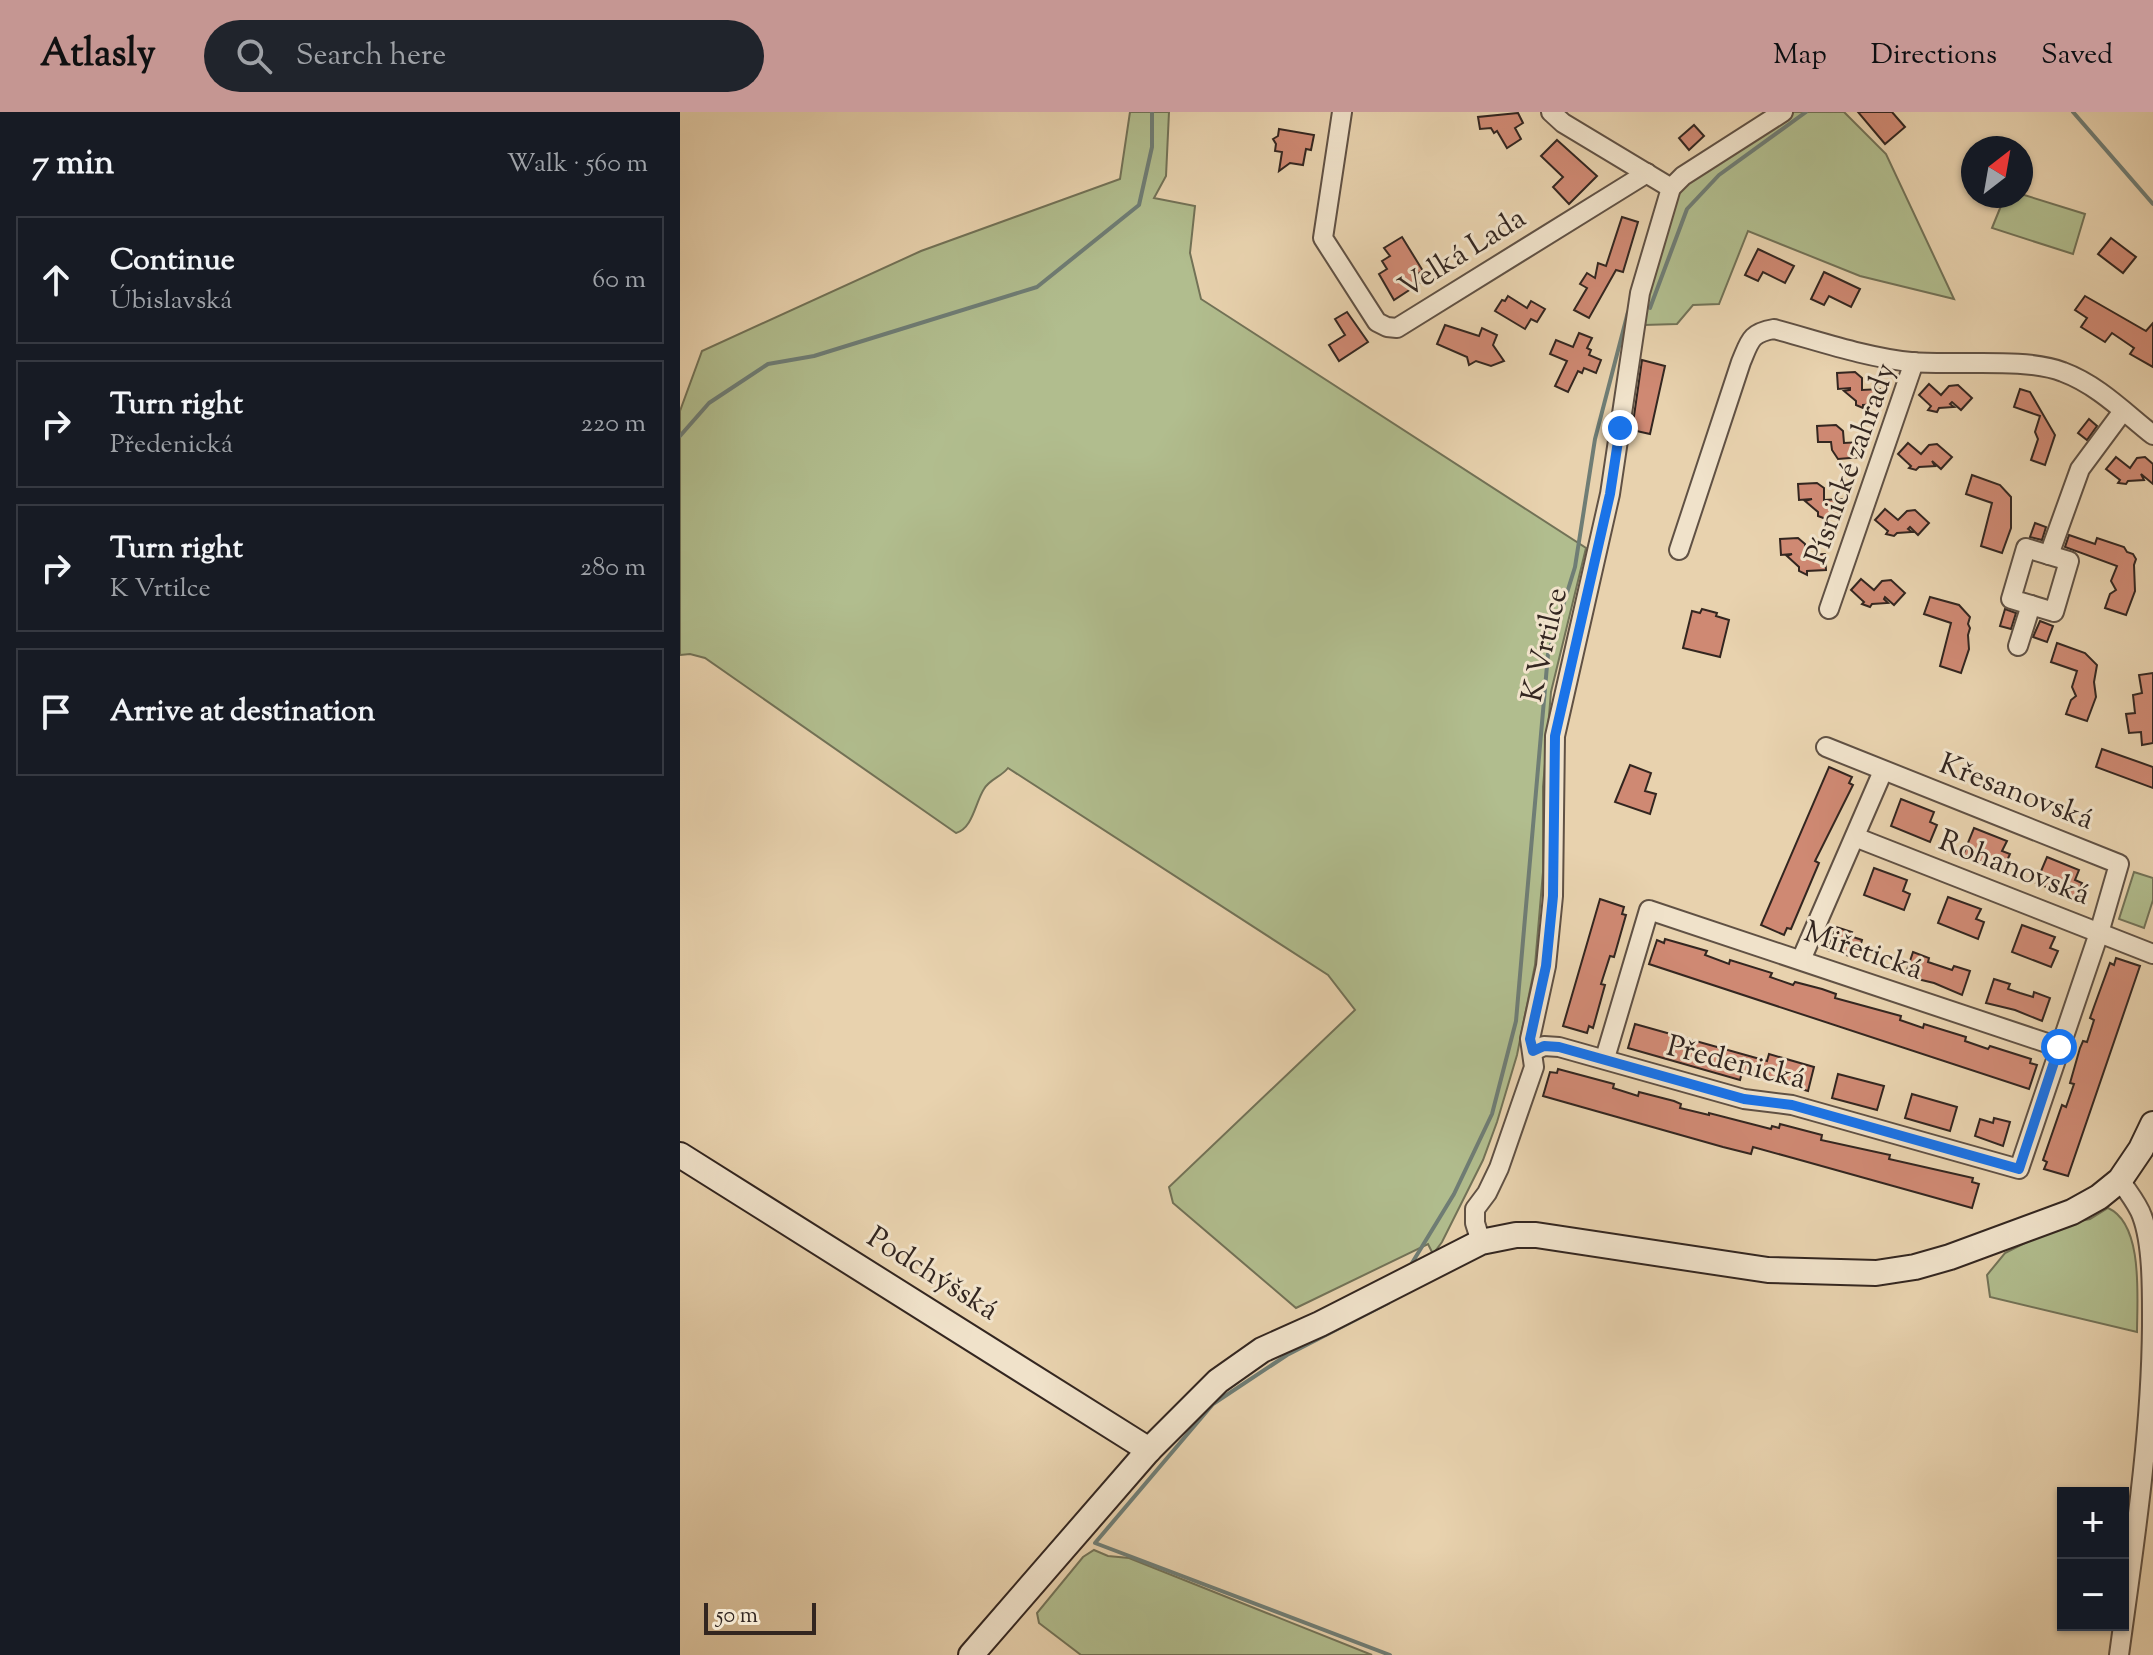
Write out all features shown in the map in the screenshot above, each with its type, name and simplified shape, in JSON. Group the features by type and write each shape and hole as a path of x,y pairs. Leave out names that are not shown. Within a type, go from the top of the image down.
{"street":[{"name":"Velká Lada","path":"1342,112 1323,238 1377,322 1387,327 1397,328 1647,173"},
{"path":"1551,112 1563,123 1671,188 1683,176 1783,112"},
{"name":"K Vrtilce","path":"1481,1242 1475,1223 1475,1209 1499,1168 1534,1067 1530,1039 1546,966 1553,896 1555,736 1610,494 1640,293 1671,188"},
{"path":"1679,550 1741,362 1751,339 1759,331 1774,329 1881,358 1914,362"},
{"name":"Písnické zahrady","path":"1829,609 1914,362 2032,366 2059,370 2089,383 2153,435"},
{"path":"2049,555 2080,469 2123,411"},
{"path":"2026,548 2069,561 2054,612 2031,605 2011,599 2026,548"},
{"path":"2018,646 2031,605"},
{"name":"Křesanovská","path":"1826,747 2119,864 2099,933"},
{"path":"1801,960 1883,771"},
{"name":"Rohanovská","path":"1855,837 2153,954"},
{"name":"Miřetická","path":"1605,1058 1649,910 2059,1047"},
{"path":"2059,1047 2099,933"},
{"name":"Předenická","path":"1533,1051 1552,1045 1744,1099 1792,1105 2019,1169 2059,1047"},
{"path":"971,1655 1149,1450 1218,1381 1262,1350 1481,1242 1516,1235 1536,1235 1768,1270 1876,1273 1915,1267 2072,1212 2099,1197 2120,1180 2153,1124"},
{"name":"Podchýšská","path":"680,1155 1149,1450"},
{"path":"2119,1655 2147,1452 2152,1311 2151,1265 2142,1216 2120,1180"}],"green space":[{"path":"1130,112 1169,112 1166,176 1154,198 1195,206 1190,253 1201,299 1586,548 1551,692 1543,787 1543,872 1535,965 1517,1055 1483,1160 1433,1254 1428,1244 1296,1308 1173,1203 1169,1187 1355,1010 1328,975 1008,768 986,786 970,821 956,833 705,658 680,655 680,411 702,351 921,251 1120,179"},
{"path":"1794,112 1844,112 1886,154 1954,299 1860,276 1748,231 1719,304 1693,305 1677,324 1644,325 1643,299 1679,188 1697,173"},
{"path":"2033,198 2085,214 2073,254 1992,228 2000,208 2033,208"},
{"path":"2134,872 2153,878 2153,900 2144,928 2119,919"},
{"path":"2108,1208 2120,1217 2128,1229 2133,1246 2137,1332 1990,1297 1987,1275 2005,1253 2061,1225 2090,1219"},
{"path":"1094,1550 1108,1556 1129,1558 1372,1655 1081,1655 1039,1623 1037,1613 1083,1557"}],"building":[{"path":"1858,112 1892,112 1905,127 1885,144"},
{"path":"1518,113 1523,123 1515,128 1521,139 1507,148 1497,131 1480,129 1478,117"},
{"path":"1694,125 1704,136 1689,150 1679,138"},
{"path":"1279,129 1314,135 1311,150 1306,149 1303,165 1290,163 1279,171 1282,152 1275,151 1273,139 1278,136"},
{"path":"1557,140 1597,176 1569,204 1553,187 1563,177 1541,156"},
{"path":"1622,217 1638,222 1623,272 1616,270 1589,318 1574,310 1587,288 1580,284 1587,273 1595,278 1598,263 1606,266"},
{"path":"1402,237 1423,271 1415,275 1420,283 1394,300 1379,274 1387,269 1382,261 1390,256 1384,248"},
{"path":"2111,238 2136,257 2123,273 2098,254"},
{"path":"1758,249 1794,266 1785,283 1763,272 1758,281 1745,275"},
{"path":"1824,272 1860,289 1851,307 1829,296 1824,305 1811,299"},
{"path":"1508,296 1527,308 1531,301 1545,309 1537,322 1531,319 1525,329 1495,311"},
{"path":"2085,296 2146,331 2153,323 2153,367 2130,354 2134,348 2112,333 2105,342 2081,327 2087,318 2075,310"},
{"path":"1347,312 1368,342 1339,361 1329,345 1345,335 1335,319"},
{"path":"1445,325 1479,336 1482,328 1497,335 1493,345 1504,361 1491,366 1476,361 1469,365 1467,357 1437,344"},
{"path":"1579,333 1592,338 1587,348 1591,350 1589,355 1601,360 1596,373 1584,368 1582,373 1578,371 1568,392 1555,386 1567,361 1550,354 1556,340 1573,347"},
{"path":"1642,360 1665,366 1650,434 1632,430"},
{"path":"1855,372 1862,378 1862,390 1880,389 1881,404 1863,405 1863,408 1856,405 1856,401 1844,391 1850,388 1838,389 1837,373"},
{"path":"1929,384 1941,395 1949,386 1958,385 1972,398 1961,410 1952,402 1950,404 1954,407 1939,408 1937,412 1928,410 1931,406 1919,395"},
{"path":"2020,389 2030,392 2055,435 2045,465 2031,460 2038,439 2035,432 2040,416 2014,407"},
{"path":"2089,419 2097,426 2087,440 2078,433"},
{"path":"1836,425 1843,431 1844,443 1861,442 1862,457 1838,459 1831,442 1818,442 1817,426"},
{"path":"1908,443 1921,454 1929,445 1937,444 1952,457 1941,469 1932,461 1935,466 1916,470 1909,468 1911,466 1898,454"},
{"path":"2116,457 2130,468 2137,458 2145,457 2153,464 2153,484 2141,474 2144,480 2118,483 2120,480 2106,469"},
{"path":"1972,475 2000,485 2011,497 2011,528 2002,553 1981,546 1992,503 1966,494"},
{"path":"1817,483 1824,488 1824,500 1842,499 1843,515 1826,516 1826,519 1818,516 1818,512 1805,501 1812,499 1799,500 1798,484"},
{"path":"1885,509 1898,520 1907,511 1915,510 1929,523 1918,535 1910,527 1908,529 1912,532 1894,536 1886,534 1888,531 1875,520"},
{"path":"2035,523 2046,527 2042,540 2030,537"},
{"path":"2069,535 2095,544 2097,538 2124,547 2133,554 2136,559 2135,591 2126,615 2105,608 2110,594 2116,590 2111,581 2117,566 2065,547"},
{"path":"1798,538 1805,544 1805,555 1825,554 1826,570 1807,571 1807,575 1799,571 1799,567 1787,556 1792,554 1781,555 1780,539"},
{"path":"1861,579 1874,590 1882,581 1891,580 1905,593 1894,605 1885,597 1888,603 1872,604 1870,607 1862,604 1864,602 1851,590"},
{"path":"1930,597 1959,605 1970,617 1969,649 1961,673 1940,666 1951,623 1924,614"},
{"path":"1702,609 1729,620 1720,657 1683,648 1692,611 1700,613"},
{"path":"2005,609 2016,613 2011,629 2000,626"},
{"path":"2040,621 2053,626 2047,642 2033,637"},
{"path":"2057,643 2085,653 2097,665 2094,682 2096,697 2087,721 2066,714 2071,700 2076,696 2072,687 2077,671 2051,662"},
{"path":"2153,673 2153,743 2142,745 2141,732 2129,733 2126,714 2135,713 2133,695 2142,693 2139,675"},
{"path":"2102,749 2153,767 2153,788 2096,767"},
{"path":"1630,765 1651,773 1645,791 1656,794 1650,814 1615,802"},
{"path":"1829,767 1852,777 1849,783 1853,785 1815,861 1819,863 1791,929 1787,928 1784,935 1761,925"},
{"path":"1901,799 1934,812 1930,822 1937,825 1930,842 1891,826"},
{"path":"1974,828 2007,841 2002,851 2010,854 2003,870 1963,855"},
{"path":"2047,857 2079,870 2075,880 2082,883 2076,899 2036,883"},
{"path":"1874,868 1907,880 1903,891 1910,894 1904,910 1864,895"},
{"path":"1948,897 1981,909 1976,919 1984,922 1978,939 1938,923"},
{"path":"1600,899 1624,907 1622,914 1626,915 1614,957 1610,956 1601,984 1605,985 1593,1028 1589,1026 1587,1033 1563,1026"},
{"path":"2022,925 2055,937 2050,948 2058,951 2051,967 2012,952"},
{"path":"1836,927 1852,932 1850,936 1862,940 1857,958 1828,950"},
{"path":"1665,939 1707,951 1705,955 1729,964 1730,960 1772,973 1770,977 1793,985 1795,982 1822,989 1836,994 1835,998 1901,1016 1900,1020 1923,1028 1924,1024 1966,1037 1965,1041 1988,1049 1990,1046 2031,1059 2030,1063 2037,1065 2029,1089 1649,964 1657,940 1664,943"},
{"path":"1913,952 1929,958 1928,962 1952,970 1954,966 1970,971 1962,995 1934,983 1905,976"},
{"path":"2116,958 2140,966 2068,1176 2044,1169 2047,1162 2043,1160 2062,1105 2066,1107 2074,1084 2070,1083 2080,1048 2083,1041 2087,1042 2094,1020 2090,1018 2095,1004 2110,963 2114,965"},
{"path":"1994,979 2010,984 2008,989 2033,997 2034,992 2050,998 2042,1021 1986,1003"},
{"path":"1635,1024 1767,1061 1769,1054 1814,1067 1808,1091 1742,1072 1740,1080 1628,1048"},
{"path":"1558,1069 1614,1084 1613,1088 1638,1096 1639,1092 1674,1101 1681,1104 1680,1108 1771,1129 1772,1126 1779,1128 1780,1124 1822,1135 1821,1140 1973,1178 1972,1182 1979,1184 1972,1208 1753,1147 1751,1154 1723,1147 1543,1096 1550,1072 1557,1073"},
{"path":"1838,1074 1884,1086 1877,1110 1832,1098"},
{"path":"1912,1094 1957,1107 1950,1131 1905,1118"},
{"path":"1994,1118 2010,1122 2003,1146 1975,1136 1980,1119 1993,1123"}],"waterway":[{"path":"680,436 709,403 768,364 814,356 1037,287 1139,205 1152,147 1152,112"},
{"path":"1650,308 1687,209 1719,175 1806,112"},
{"path":"2073,112 2153,204"},
{"path":"1412,1263 1454,1194 1492,1114 1516,1021 1548,654 1575,567 1595,439 1628,312"},
{"path":"1388,1303 1287,1355 1213,1404 1095,1543 1390,1655"}],"route":[{"path":"1620,428 1610,494 1555,736 1553,896 1546,966 1530,1039 1533,1051 1552,1045 1744,1099 1792,1105 2019,1169 2059,1047"}]}
